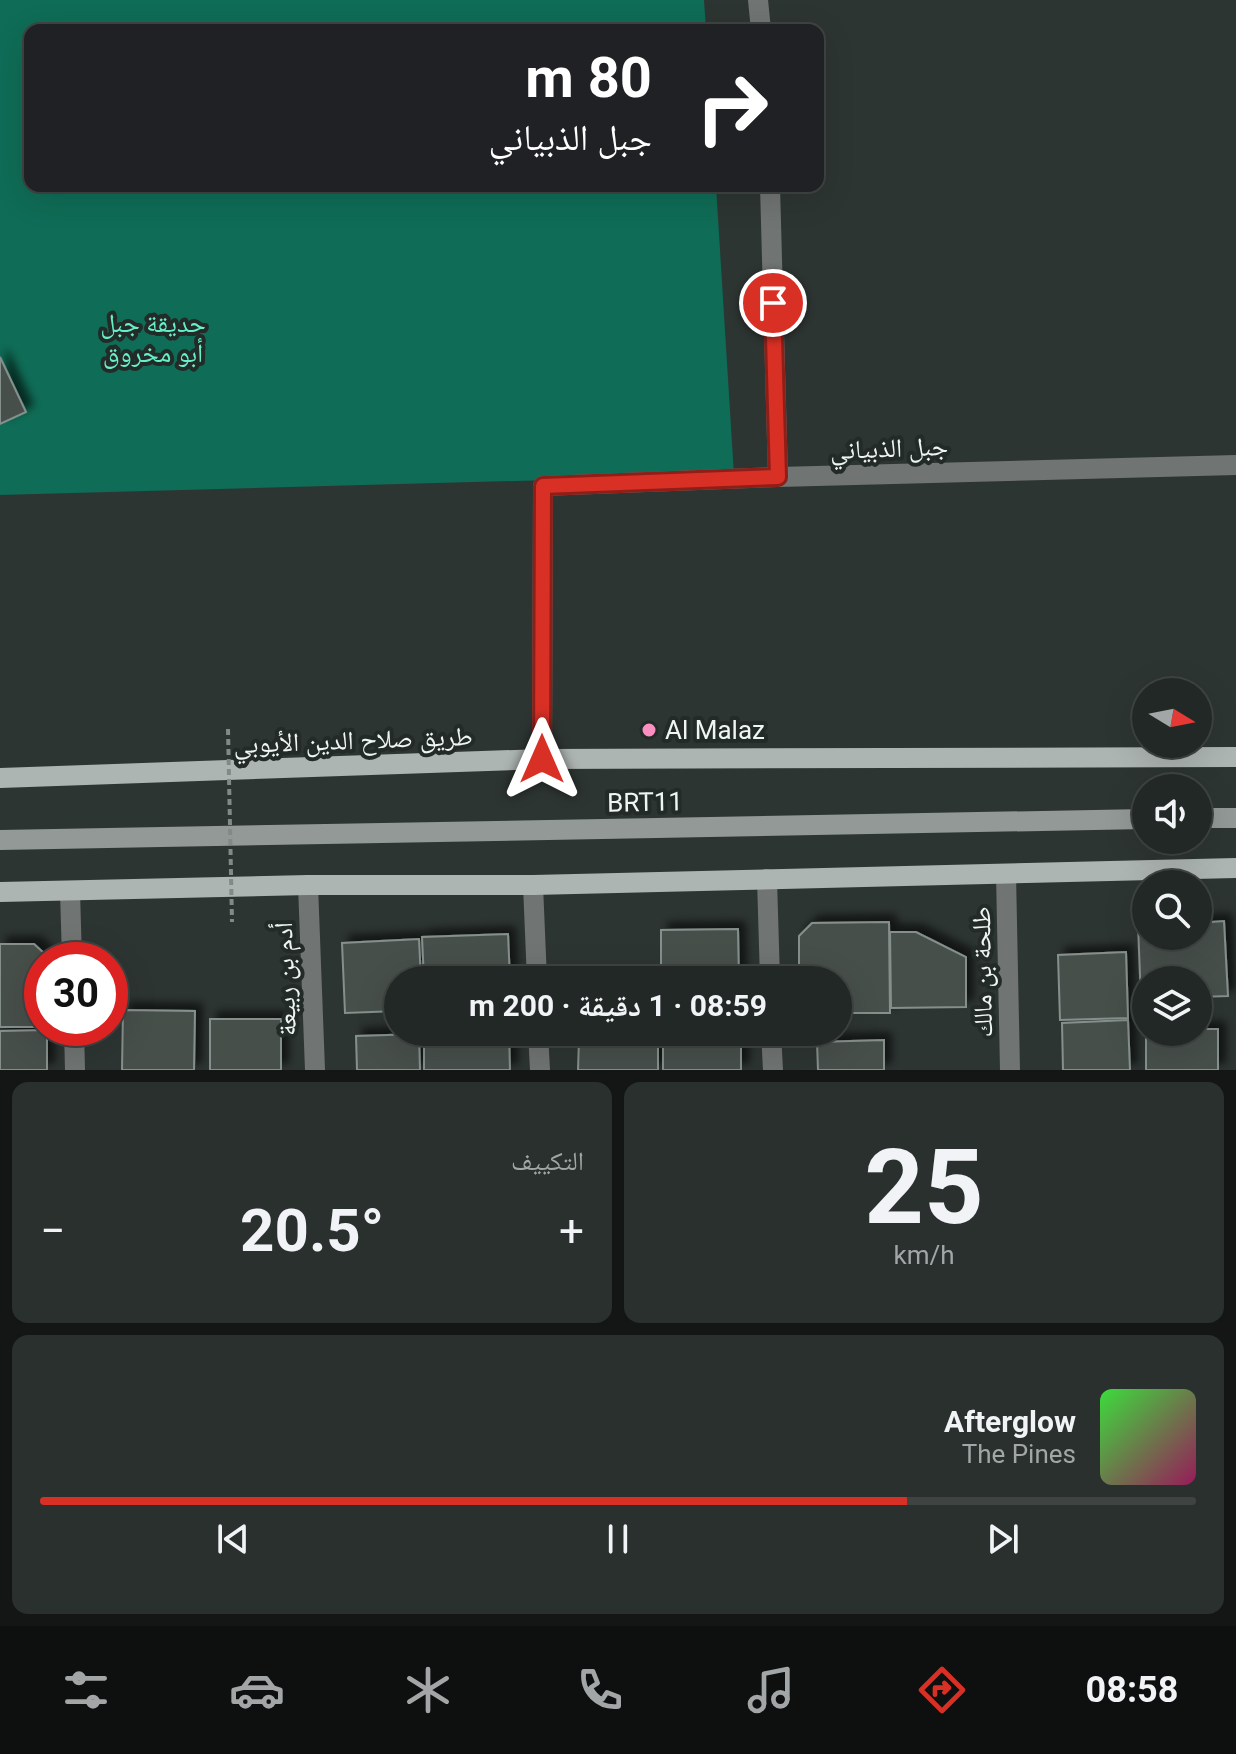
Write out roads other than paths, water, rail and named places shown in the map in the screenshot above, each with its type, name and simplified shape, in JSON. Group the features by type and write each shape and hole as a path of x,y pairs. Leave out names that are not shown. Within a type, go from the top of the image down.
{"main road":[{"name":"طريق صلاح الدين الأيوبي","path":"0,778 542,759 1236,757"},
{"path":"1212,818 1236,818"},
{"name":"BRT11","path":"0,840 1132,819"},
{"path":"0,892 308,885 533,885 1236,868"}],"street":[{"path":"758,0 760,24"},
{"path":"770,192 778,477"},
{"name":"جبل الذبياني","path":"542,759 543,486 1236,465"},
{"name":"طلحة بن مالك","path":"1006,874 1010,1070"},
{"path":"767,879 770,966"},
{"name":"أدم بن ربيعة","path":"308,885 315,1070"},
{"path":"533,885 536,966"},
{"path":"70,891 71,942"},
{"path":"74,1046 75,1070"},
{"path":"539,1046 540,1070"},
{"path":"772,1046 773,1070"}],"place":[{"name":"Al Malaz","path":"649,730"}],"park label":[{"name":"حديقة جبل أبو مخروق","path":"153,338"}]}
